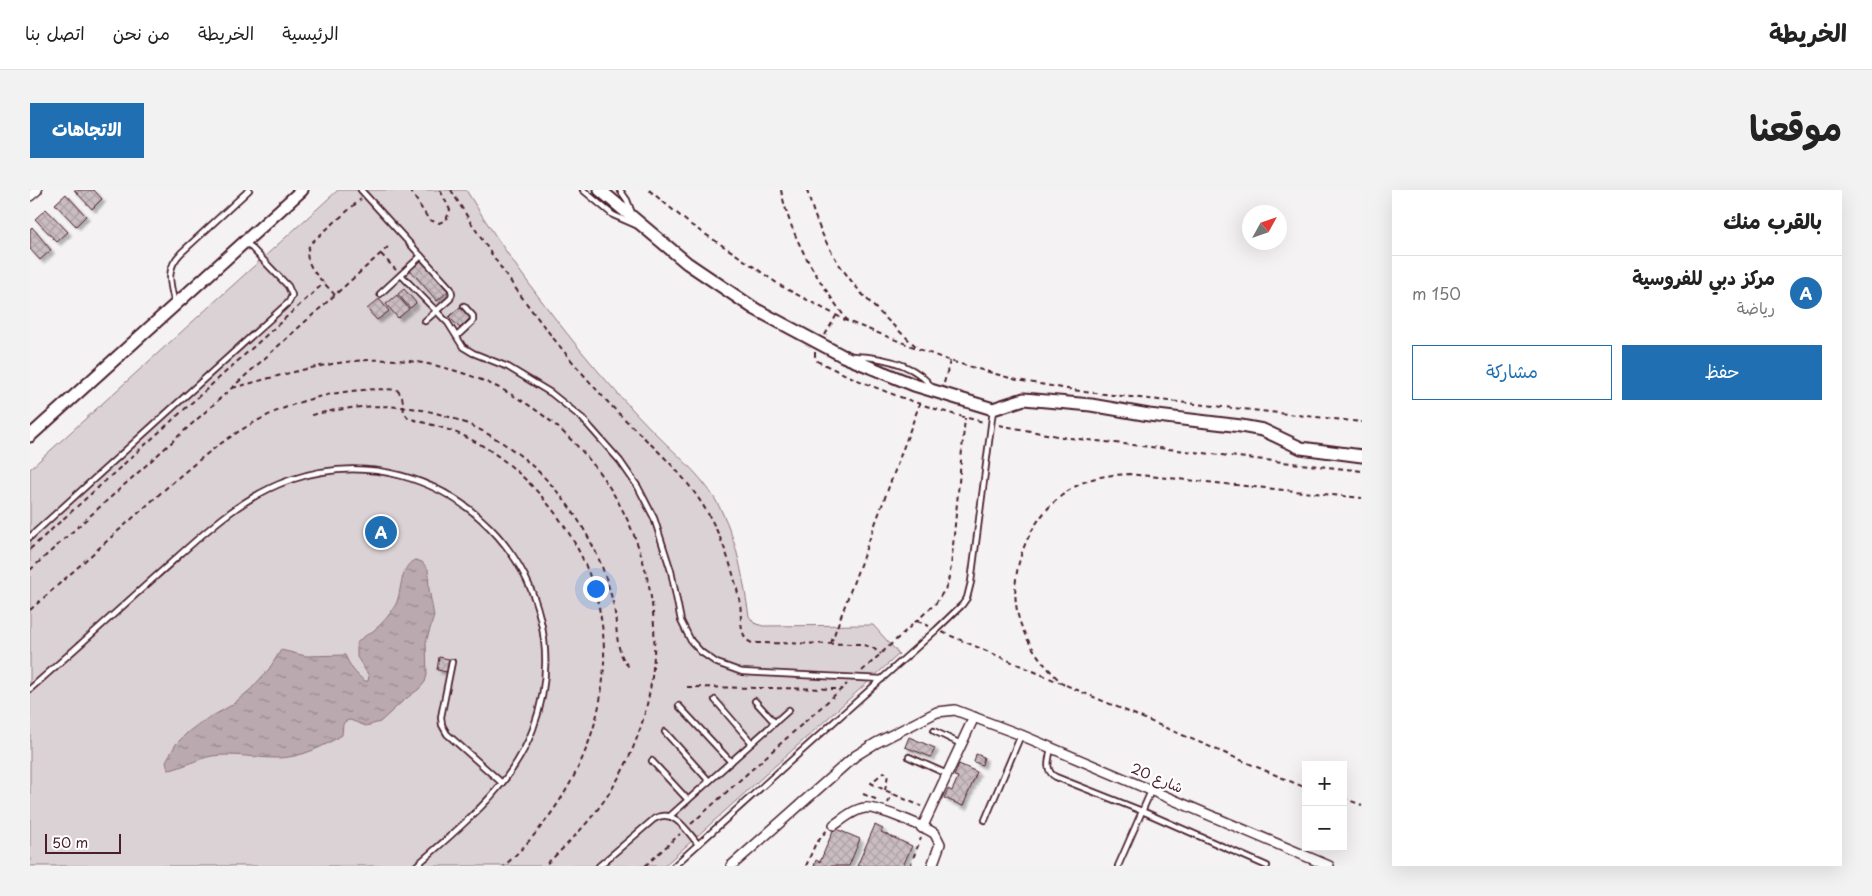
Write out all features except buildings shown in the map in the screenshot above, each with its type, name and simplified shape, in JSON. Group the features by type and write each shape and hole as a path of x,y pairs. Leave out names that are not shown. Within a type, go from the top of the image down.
{"street":[{"path":"30,196 37,190"},
{"path":"30,436 302,190"},
{"path":"600,190 687,263 762,314 843,356 887,375 935,392 993,409 1024,399 1090,405 1241,426 1263,430 1302,448 1362,456"},
{"name":"شارع 20","path":"731,866 850,760 871,746 937,712 955,710 1021,735 1329,866"},
{"path":"924,828 974,717"},
{"path":"834,825 859,809 871,807 924,828 935,834 940,841 940,848 932,866"}],"lane":[{"path":"176,305 170,277 173,264 181,253 249,190"},
{"path":"362,190 452,291 450,299 425,322"},
{"path":"584,190 613,215 642,227"},
{"path":"620,190 627,200 633,219"},
{"path":"30,537 290,302 292,296 290,288 246,241"},
{"path":"380,294 420,256"},
{"path":"401,275 448,323 463,346 519,373 559,399 587,423 620,461 638,486 654,518 671,571 681,621 691,641 701,652 726,667 742,672 882,678"},
{"path":"456,336 473,321 473,316 464,306"},
{"path":"674,866 962,605 970,590 993,409"},
{"path":"30,689 200,537 239,506 260,493 289,480 320,473 367,470 398,475 429,485 443,492 481,518 499,536 515,557 535,601 544,643 545,661 543,691 537,718 528,742 513,768 502,783 468,818 416,866"},
{"path":"452,662 441,717 442,725 447,734 502,783"},
{"path":"715,700 752,743"},
{"path":"754,700 775,723"},
{"path":"679,706 731,762"},
{"path":"670,816 789,710"},
{"path":"934,731 961,744"},
{"path":"665,732 709,781"},
{"path":"986,820 1021,735"},
{"path":"1051,748 1048,767 1052,775 1142,811 1267,866"},
{"path":"909,757 947,774"},
{"path":"652,761 688,800"},
{"path":"1118,866 1151,791"},
{"path":"599,866 661,815 670,816 678,821 698,844"}],"path":[{"path":"410,190 426,217 436,223 446,220 450,214 449,206 440,190"},
{"path":"451,190 499,266 549,333 606,400 679,472 702,502 718,531 730,563 742,613 743,633 746,640 752,643 831,642 865,644 881,654"},
{"path":"649,190 691,226 734,253 764,276 836,316 922,352 983,372 1068,389 1140,399 1362,422"},
{"path":"781,190 790,222 803,253 820,283 847,321"},
{"path":"808,190 820,229 834,257 853,285 877,311 922,352"},
{"path":"335,295 308,262 306,255 308,246 366,194"},
{"path":"30,570 388,247"},
{"path":"380,254 401,275"},
{"path":"30,549 324,283"},
{"path":"836,316 815,356 817,361 920,403 965,418 1062,437 1362,471"},
{"path":"232,388 336,362 357,360 398,360 452,370 506,392 542,415 573,442 610,488 630,523 648,578 655,635 650,691 633,749 614,786 587,824 544,866"},
{"path":"30,610 197,461 229,437 258,419 298,402 338,393 366,390 397,390 402,396 405,415 408,418 453,431 480,444 504,460 532,486 558,516 576,546 590,578 600,614 604,650 603,677 599,710 588,746 575,777 550,817 504,866"},
{"path":"831,642 920,403"},
{"path":"312,415 366,406 404,407 451,418 482,430 530,463 556,490 576,516 599,561 614,607 619,650 624,663 630,668"},
{"path":"644,866 936,603 947,586 950,577 965,418"},
{"path":"1064,685 1047,668 1028,639 1019,618 1016,585 1020,560 1030,533 1049,507 1068,491 1099,477 1129,474 1362,498"},
{"path":"917,621 1302,786"},
{"path":"687,687 841,689"},
{"path":"885,790 888,775 884,772 871,783 892,794 931,810"},
{"path":"863,794 880,800"},
{"path":"886,808 892,794"},
{"path":"1347,799 1362,805"},
{"path":"806,866 818,840 834,825"},
{"path":"910,866 924,828"}],"shaded area":[{"path":"338,190 466,190 519,270 597,370 692,470 715,499 732,535 749,616 754,623 763,626 873,625 899,654 664,866 30,866 30,469"}],"water":[{"path":"416,560 422,562 428,569 429,589 434,616 426,642 427,675 425,682 419,689 380,722 366,726 350,720 346,721 343,724 342,735 319,748 303,754 286,758 212,756 168,770 166,761 176,744 200,723 232,705 251,689 269,669 281,650 306,656 345,655 356,673 365,681 368,681 369,676 357,657 357,643 380,625 391,612 398,599 404,572"}],"place":[{"name":"مركز دبي للفروسية","path":"381,532"}]}
